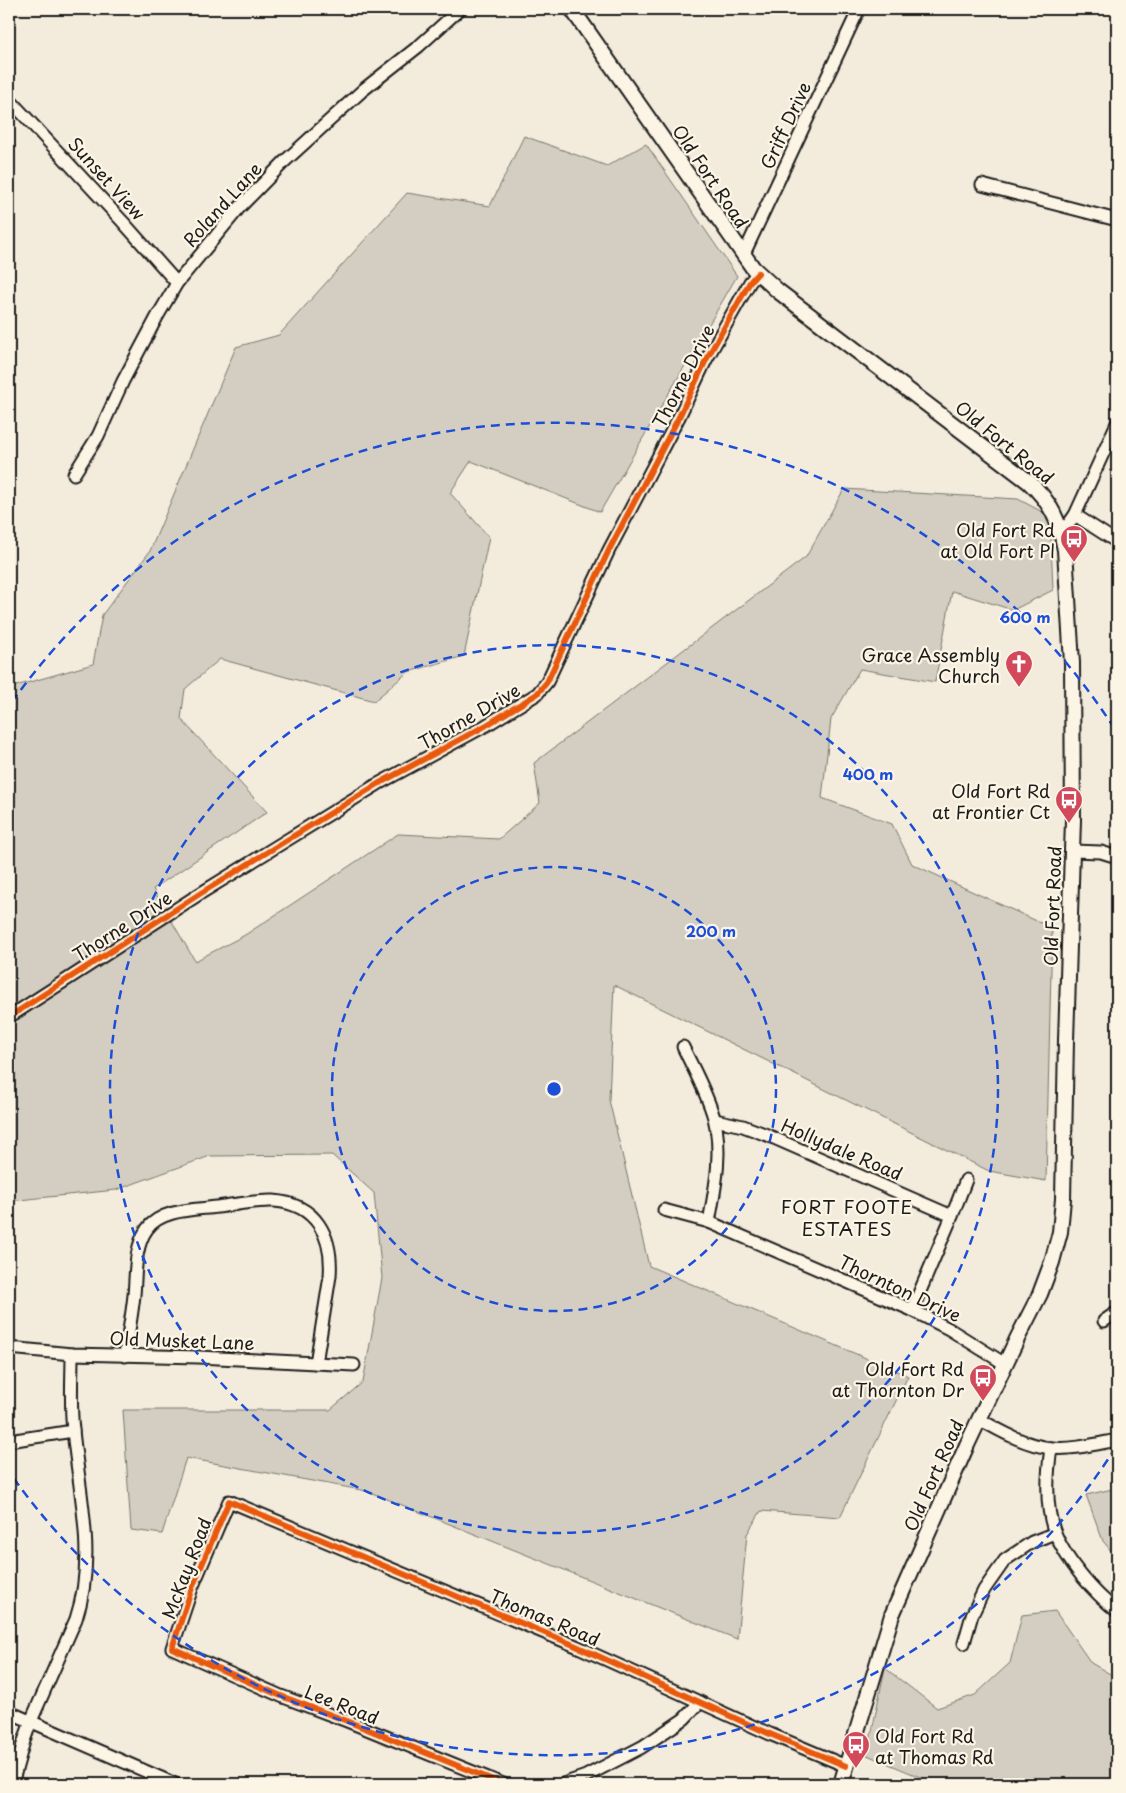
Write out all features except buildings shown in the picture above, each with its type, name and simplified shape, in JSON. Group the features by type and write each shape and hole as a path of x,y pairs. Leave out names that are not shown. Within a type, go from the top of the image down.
{"main road":[{"name":"Old Fort Road","path":"572,9 612,64 742,256 758,273 807,314 1030,482 1050,505 1062,533 1071,655 1073,851 1061,1226 1047,1278 979,1419 887,1629 841,1784"}],"street":[{"name":"Roland Lane","path":"74,474 94,441 123,381 177,283 239,208 285,161 363,90 419,46 460,9"},
{"name":"Griff Drive","path":"742,256 859,9"},
{"name":"Sunset View","path":"9,98 177,283"},
{"path":"982,185 1117,220"},
{"name":"Thorne Drive","path":"12,1015 201,893 378,784 484,726 544,688 567,643 609,550 679,417 706,360 750,282 758,273"},
{"path":"1062,533 1075,515 1117,423"},
{"path":"1075,515 1117,542"},
{"path":"1073,851 1101,852 1117,857"},
{"path":"683,1047 707,1098 715,1120 718,1158 717,1178 708,1222"},
{"name":"Hollydale Road","path":"715,1120 743,1126 767,1135 952,1216"},
{"path":"912,1310 966,1180"},
{"path":"125,1356 134,1297 138,1249 144,1233 154,1221 165,1215 244,1203 273,1201 292,1205 307,1211 315,1218 328,1244 331,1264 330,1276 316,1363"},
{"name":"Thornton Drive","path":"664,1210 708,1222 912,1310 949,1329 1005,1364"},
{"path":"1104,1320 1117,1312"},
{"name":"Old Musket Lane","path":"9,1348 72,1354 199,1357 354,1365"},
{"path":"12,1784 24,1740 76,1619 85,1584 86,1534 71,1411 72,1354"},
{"path":"979,1419 1008,1435 1051,1448 1089,1445 1117,1440"},
{"path":"9,1441 73,1431"},
{"path":"1051,1448 1048,1472 1050,1504 1055,1533 1079,1572 1098,1595 1117,1611"},
{"name":"Thomas Road","path":"230,1500 576,1646 770,1734 846,1766"},
{"name":"McKay Road","path":"172,1648 192,1588 230,1500"},
{"path":"964,1643 972,1615 984,1590 1005,1560 1032,1542 1055,1533"},
{"name":"Lee Road","path":"172,1648 281,1696 347,1720 503,1784"},
{"path":"563,1784 586,1776 642,1747 684,1719 700,1702"},
{"path":"9,1712 175,1784"}],"shaded area":[{"path":"524,136 607,166 646,144 737,276 600,512 471,461 450,493 489,537 464,656 408,672 374,701 220,659 185,689 181,719 267,812 153,889 195,961 245,935 398,834 499,839 540,803 534,763 806,557 844,489 1018,499 1050,516 1053,590 1013,610 952,591 935,682 860,669 831,719 822,798 892,824 912,864 1052,928 1046,1181 989,1171 614,985 609,1100 649,1266 908,1376 840,1517 761,1511 747,1534 737,1639 367,1491 186,1458 162,1534 131,1530 123,1410 330,1410 363,1382 382,1278 374,1193 332,1155 210,1156 116,1190 9,1201 9,688 93,664 102,615 150,551 236,347 279,335 407,193 490,206"},
{"path":"1117,1488 1117,1558 1103,1541 1086,1495"},
{"path":"1055,1611 1091,1663 1117,1678 1117,1784 937,1784 867,1755 885,1668 937,1708 975,1695 1010,1663 1022,1615"}],"cycle path":[{"path":"12,1015 201,893 378,784 485,726 537,694 547,682 609,550 679,417 706,360 750,282 758,273"},
{"path":"503,1784 281,1696 172,1648 192,1588 229,1501 576,1646 770,1734 846,1766"}],"place":[{"name":"Old Fort Rd at Old Fort Pl","path":"1074,563"},
{"name":"Grace Assembly Church","path":"1019,688"},
{"name":"Old Fort Rd at Frontier Ct","path":"1069,824"},
{"name":"Old Fort Rd at Thornton Dr","path":"983,1402"},
{"name":"Old Fort Rd at Thomas Rd","path":"856,1769"}],"district":[{"name":"FORT FOOTE ESTATES","path":"847,1217"}]}
